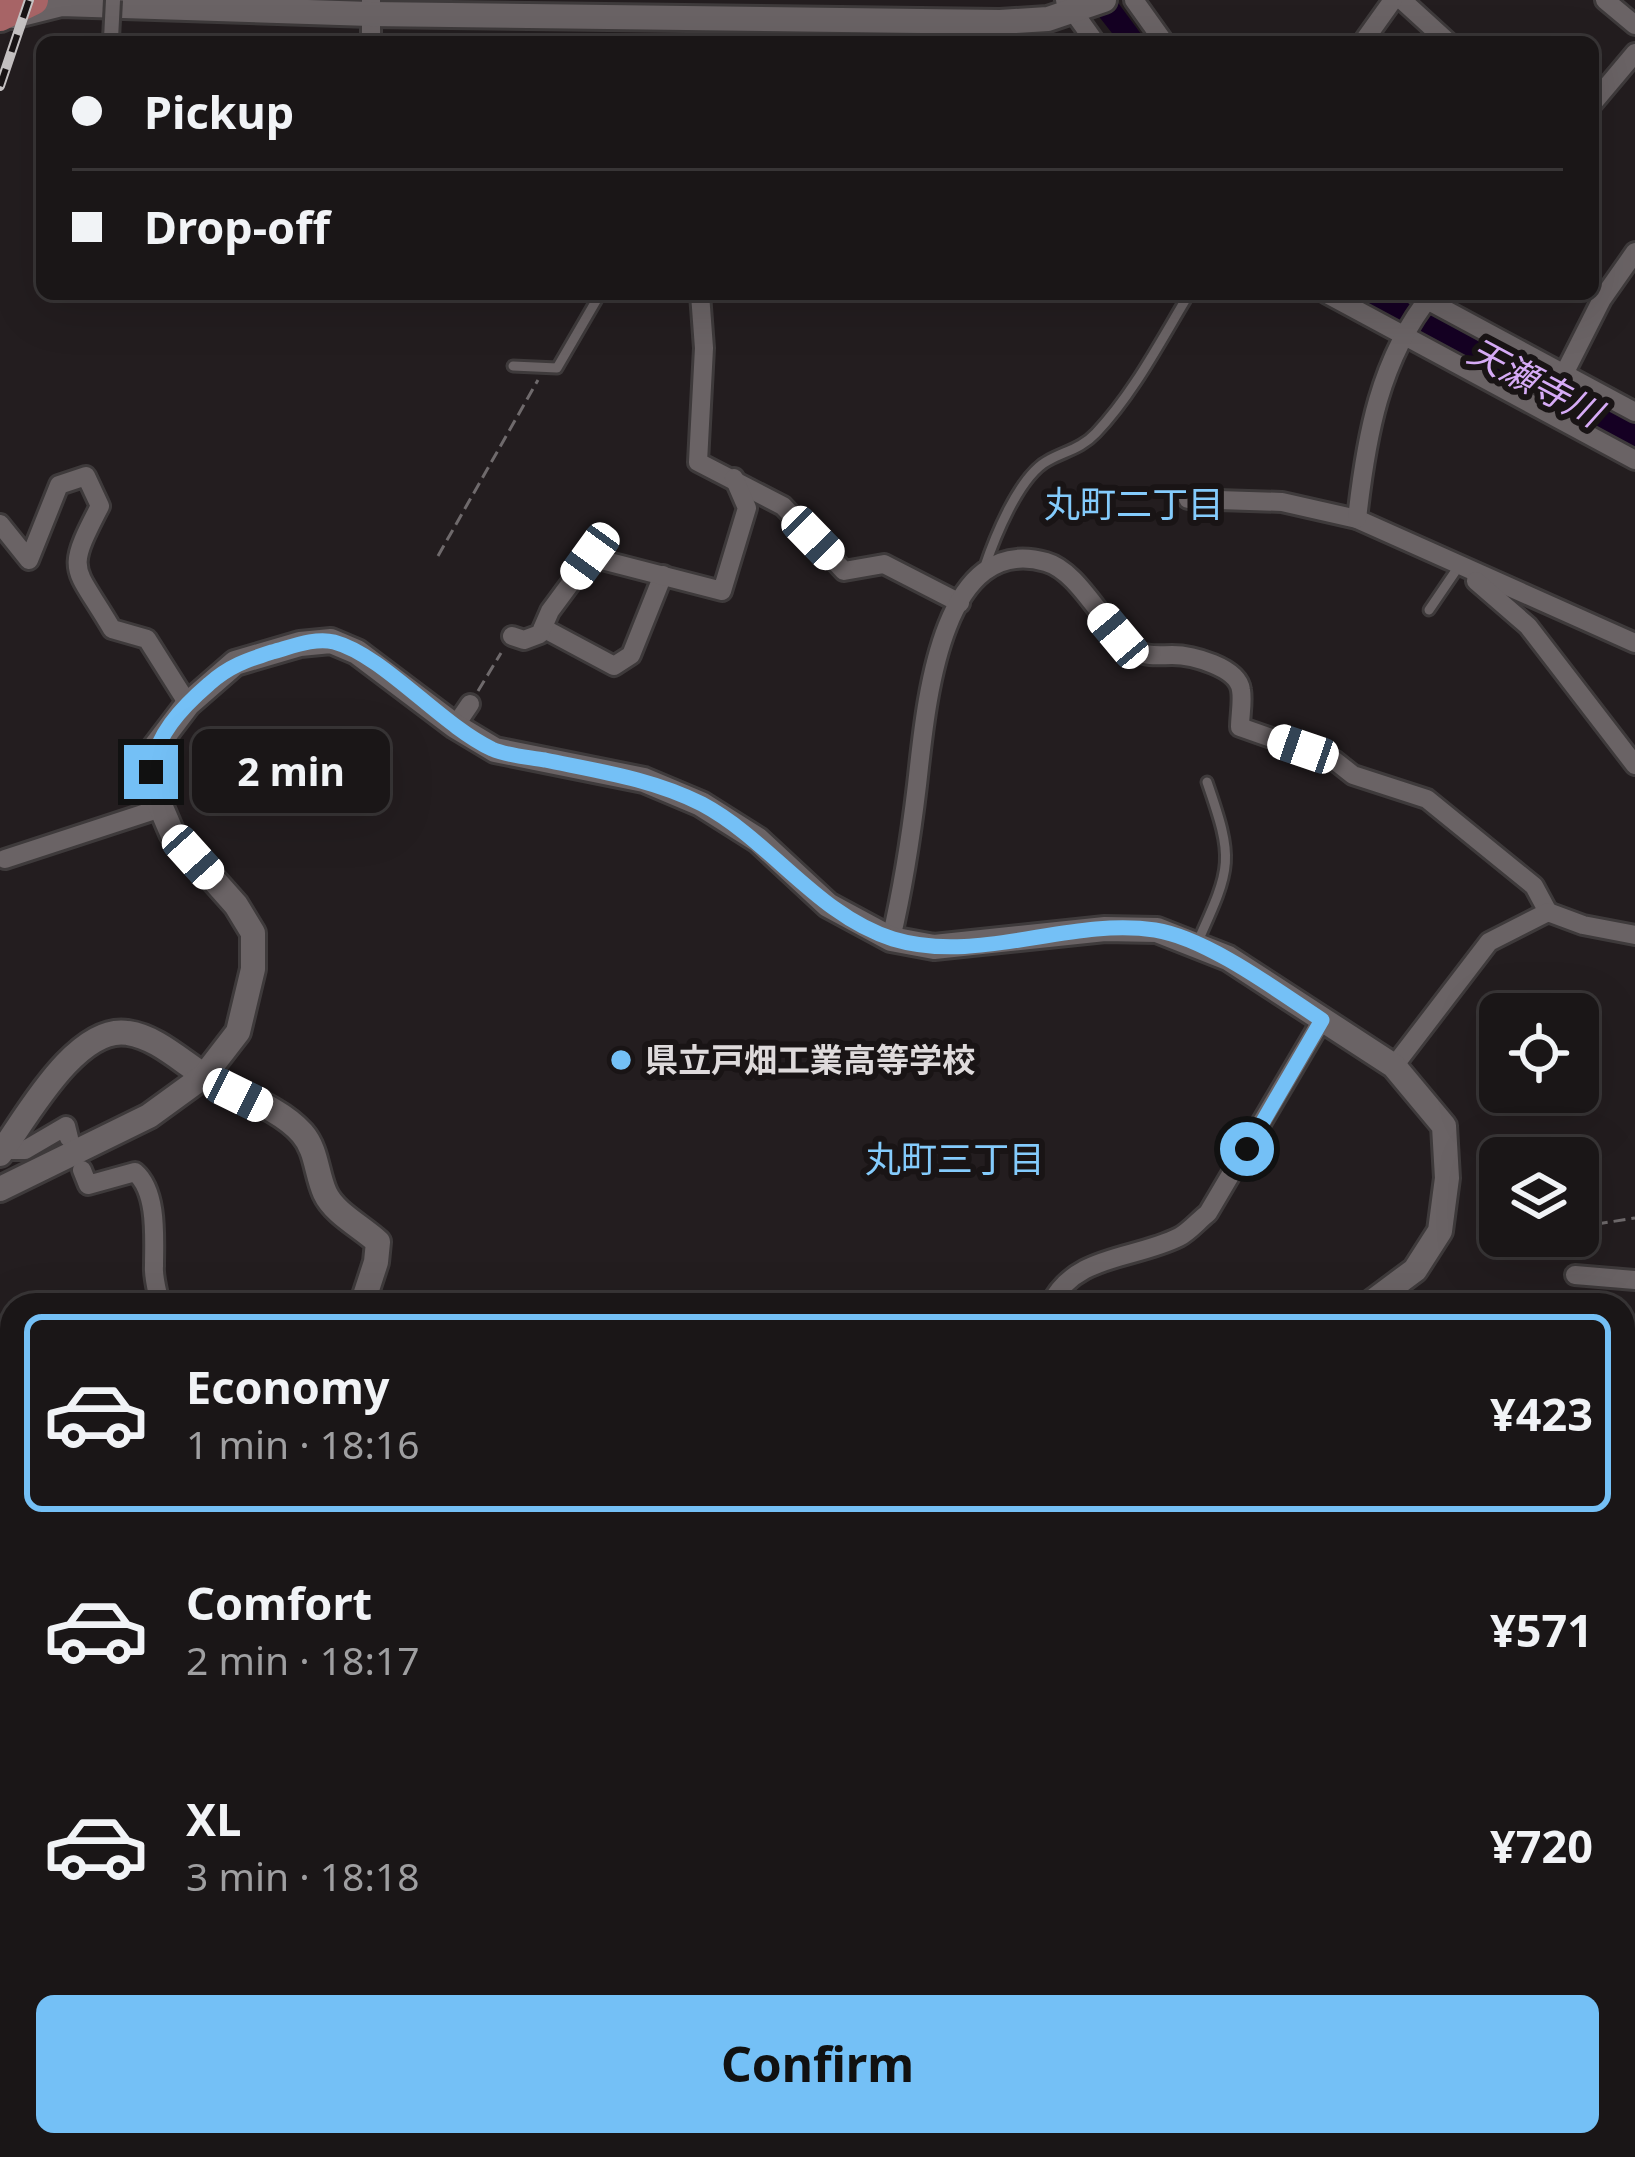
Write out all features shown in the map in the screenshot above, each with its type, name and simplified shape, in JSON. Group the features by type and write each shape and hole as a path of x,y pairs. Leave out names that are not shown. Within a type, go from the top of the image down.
{"main road":[{"path":"0,17 33,0"}],"street":[{"path":"111,36 112,0"},
{"path":"1134,0 1160,36"},
{"path":"1368,36 1398,0 1441,36"},
{"path":"1605,0 1635,26"},
{"path":"0,17 61,4 141,4 1000,22 1081,6 1093,36"},
{"path":"1599,96 1635,53"},
{"path":"1564,374 1602,299 1635,252"},
{"path":"700,300 704,348 698,461 783,506 844,571 884,565 960,603"},
{"path":"1337,300 1635,460"},
{"path":"1357,518 1367,433 1401,338 1423,300"},
{"path":"1432,300 1635,412"},
{"path":"0,524 29,560 59,485 86,476 100,506 75,553 75,568 112,629 147,639 188,704"},
{"path":"512,636 524,640 540,634 550,611 590,556 722,590 747,508 734,478"},
{"path":"1188,499 1282,502 1357,518 1635,643"},
{"path":"891,938 904,882 924,714 939,645 984,569 1011,559 1044,561 1061,569 1118,636 1142,655 1190,656 1235,676 1242,688 1240,727 1334,760 1352,775 1427,800 1534,886 1549,912 1583,925 1635,935"},
{"path":"1459,566 1528,626 1635,765"},
{"path":"543,628 614,666 631,655 663,575"},
{"path":"0,1189 149,1116 204,1076 238,1032 253,968 253,933 236,905 172,833 151,772 153,750 188,704 235,663 300,644 331,641 357,652 495,750 644,780 701,804 758,840 828,905 891,938 934,947 1105,929 1157,930 1228,958 1394,1066 1444,1126 1447,1178 1440,1232 1415,1270 1384,1293"},
{"path":"455,726 470,704"},
{"path":"4,859 161,808"},
{"path":"1394,1066 1490,942 1549,912"},
{"path":"1056,1293 1085,1267 1180,1236 1208,1213 1322,1020"},
{"path":"1,1152 49,1084 81,1050 105,1034 126,1032 149,1040 204,1076 288,1120 306,1137 333,1205 378,1242 365,1293"},
{"path":"1,1152 25,1150 66,1126 70,1138"},
{"path":"82,1169 88,1185 135,1172 145,1180 158,1251 153,1263 158,1293"},
{"path":"1575,1275 1635,1280"}],"lane":[{"path":"513,366 557,368 597,300"},
{"path":"984,569 1000,519 1044,461 1070,453 1096,434 1185,300"},
{"path":"1429,610 1459,566"},
{"path":"1196,946 1226,880 1226,837 1207,782"}],"path":[{"path":"438,556 544,370"},
{"path":"470,704 512,636"},
{"path":"1599,1224 1635,1218"}],"water":[{"path":"1086,0 1116,0 1143,36 1114,36"},
{"name":"天瀬寺川","path":"1359,300 1410,300 1635,424 1635,450"}],"railway":[{"path":"0,86 29,0"}],"place":[{"name":"県立戸畑工業高等学校","path":"621,1060"}],"district":[{"name":"丸町二丁目","path":"1134,504"},
{"name":"丸町三丁目","path":"955,1159"}],"route":[{"path":"151,772 153,750 172,721 235,663 300,644 331,641 357,652 495,750 644,780 701,804 758,840 828,905 891,938 934,947 1105,929 1157,930 1228,958 1322,1020 1247,1149"}]}
